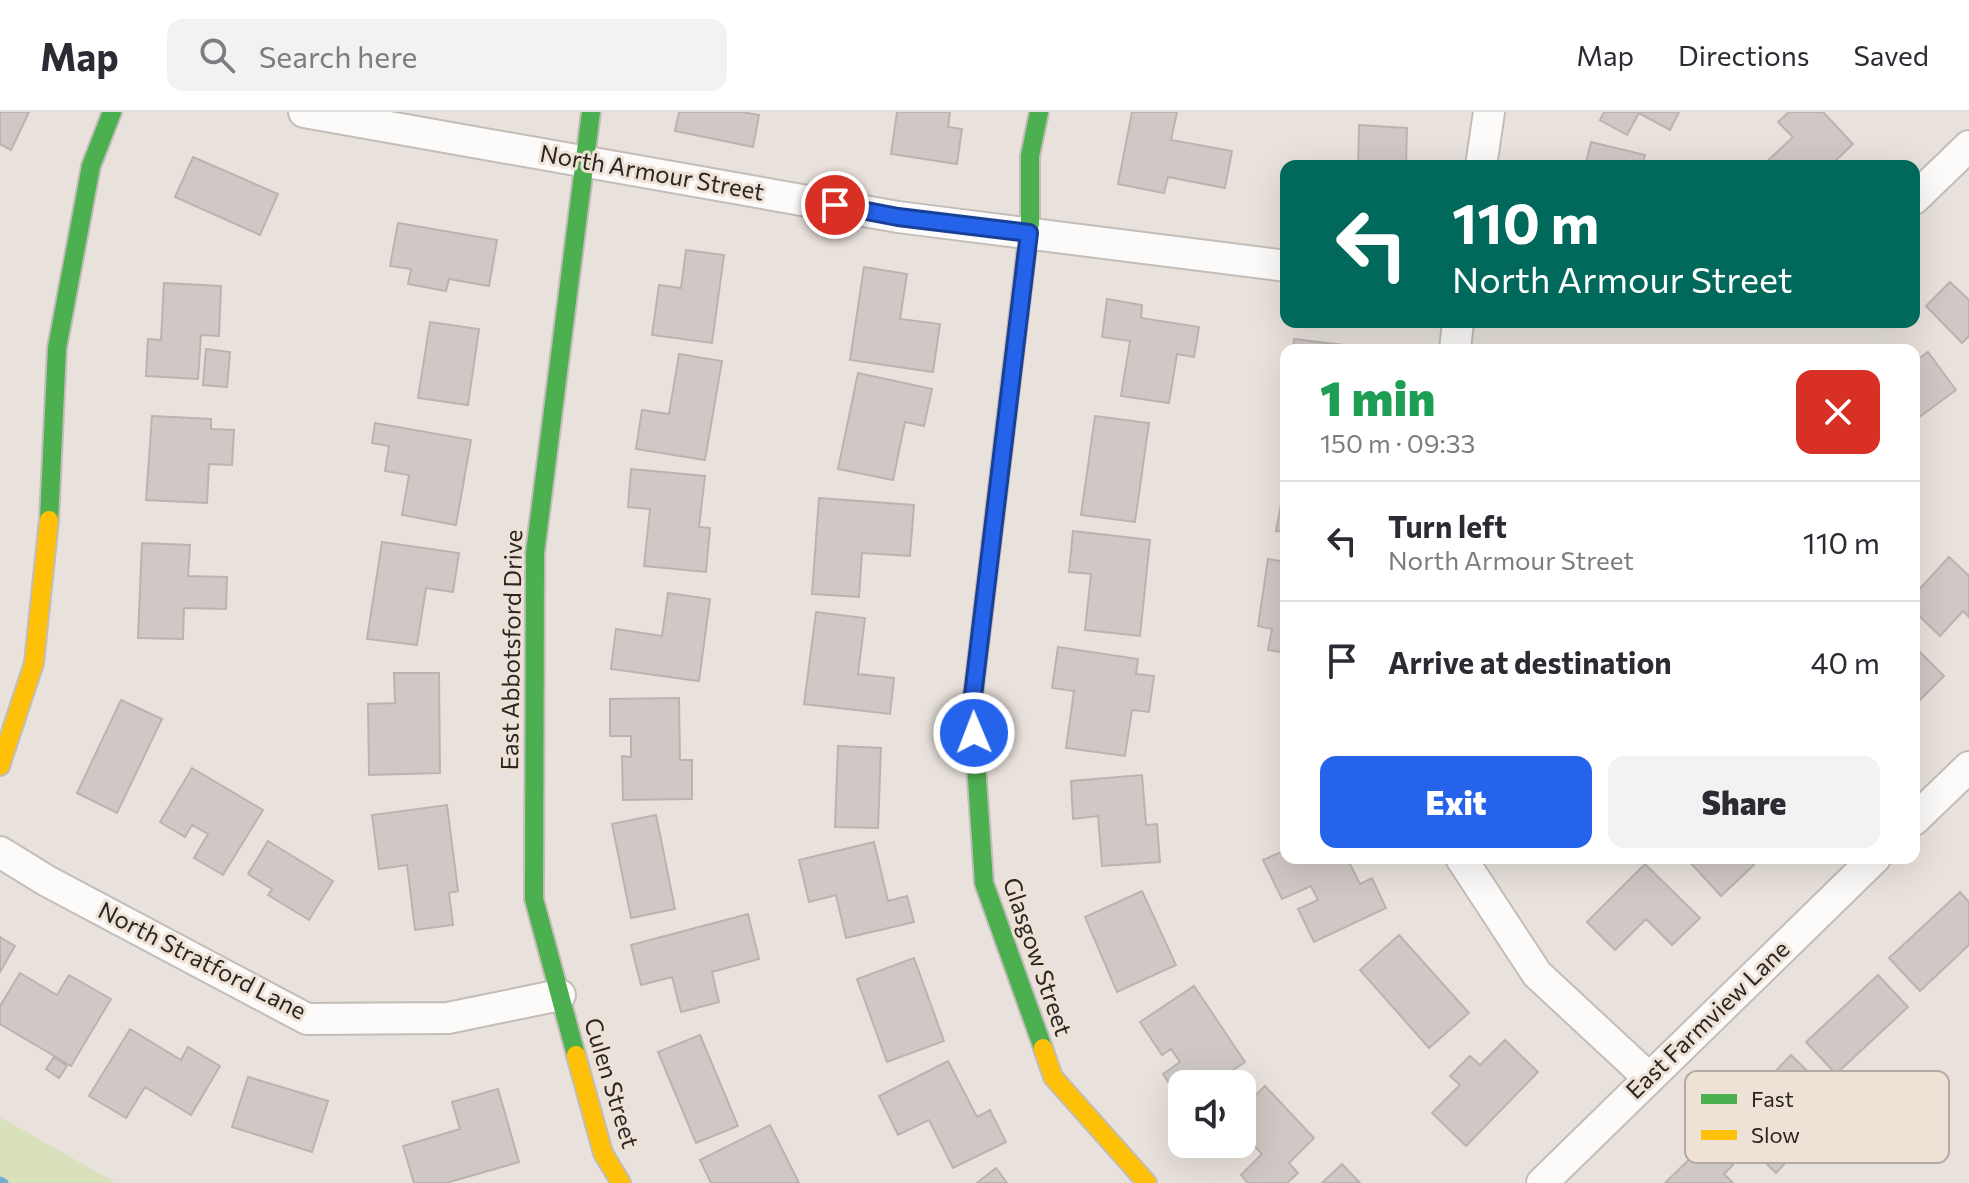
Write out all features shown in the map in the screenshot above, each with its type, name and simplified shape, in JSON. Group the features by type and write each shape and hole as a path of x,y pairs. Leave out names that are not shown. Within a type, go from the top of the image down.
{"street":[{"path":"0,766 34,663 49,525 57,348 91,166 112,112"},
{"name":"North Armour Street","path":"304,112 898,217 1280,265"},
{"name":"East Abbotsford Drive","path":"560,995 534,899 535,553 591,112"},
{"name":"Glasgow Street","path":"1039,112 1030,156 1029,233 972,704 984,883 1053,1077 1147,1183"},
{"path":"1482,160 1489,112"},
{"path":"1920,193 1969,146"},
{"path":"1920,814 1969,767"},
{"name":"North Stratford Lane","path":"0,852 47,881 307,1019 448,1018 560,995"},
{"path":"1465,864 1537,974 1649,1078"},
{"name":"East Farmview Lane","path":"1542,1183 1869,864"},
{"name":"Culen Street","path":"560,995 603,1153 621,1183"}],"green space":[{"path":"0,1117 116,1183 0,1183"}],"building":[{"path":"0,112 29,112 11,150 0,144"},
{"path":"679,112 759,115 753,147 675,131"},
{"path":"897,112 950,112 948,127 962,129 957,164 891,154"},
{"path":"1132,112 1177,112 1171,140 1232,151 1225,188 1168,177 1164,193 1118,184"},
{"path":"1604,112 1679,112 1670,130 1639,113 1627,135 1600,120"},
{"path":"1789,112 1823,112 1853,144 1836,160 1768,160 1793,137 1778,122"},
{"path":"1359,125 1407,128 1406,160 1358,160"},
{"path":"1591,142 1645,155 1644,160 1586,160"},
{"path":"193,157 278,194 260,235 175,197"},
{"path":"398,223 497,240 489,286 449,279 446,291 408,284 411,269 390,266"},
{"path":"686,250 724,255 712,343 652,335 659,285 681,288"},
{"path":"864,267 907,274 900,319 940,324 933,372 850,360"},
{"path":"1950,282 1969,300 1969,336 1962,343 1926,306"},
{"path":"164,283 221,286 219,336 201,335 198,379 146,376 148,339 161,340"},
{"path":"1107,299 1142,305 1141,318 1199,327 1194,357 1177,354 1169,403 1121,396 1130,341 1102,337"},
{"path":"430,322 479,329 468,405 418,398"},
{"path":"1294,339 1335,344 1294,344"},
{"path":"206,349 230,352 227,387 203,385"},
{"path":"1928,352 1956,390 1920,417 1920,358"},
{"path":"679,354 722,361 705,460 636,449 642,410 669,414"},
{"path":"858,373 932,389 924,426 905,422 893,480 838,469"},
{"path":"152,416 211,419 211,429 234,430 232,465 209,464 207,503 146,500"},
{"path":"1095,416 1149,423 1135,522 1081,515"},
{"path":"375,423 471,440 456,525 402,515 409,475 385,471 389,446 372,443"},
{"path":"631,469 705,476 699,527 710,528 706,572 644,566 650,509 628,507"},
{"path":"819,498 914,505 910,556 862,553 859,597 812,594"},
{"path":"1280,509 1280,531 1276,531"},
{"path":"1073,531 1150,540 1140,636 1085,630 1091,574 1069,572"},
{"path":"382,542 459,553 453,592 426,588 417,645 367,639"},
{"path":"142,543 190,545 188,576 227,577 226,609 184,608 183,639 138,638"},
{"path":"1949,557 1969,576 1969,617 1963,611 1940,636 1920,617 1920,588"},
{"path":"1268,559 1280,561 1280,652 1268,650 1272,629 1258,626"},
{"path":"668,593 710,599 699,681 611,669 616,629 662,636"},
{"path":"816,612 865,618 858,674 894,678 890,714 804,704"},
{"path":"1058,647 1138,659 1136,674 1154,676 1149,712 1132,710 1125,756 1066,748 1074,691 1052,688"},
{"path":"1920,652 1944,676 1920,700"},
{"path":"394,673 439,673 440,773 369,775 368,704 395,703"},
{"path":"679,698 680,760 692,760 692,799 623,800 622,756 631,757 631,736 610,736 610,699"},
{"path":"121,700 162,719 117,813 77,793"},
{"path":"838,746 881,748 878,828 835,827"},
{"path":"192,768 263,810 223,875 194,858 208,834 192,825 185,837 160,822"},
{"path":"1142,775 1146,825 1157,824 1160,862 1102,866 1098,816 1073,819 1071,781"},
{"path":"447,805 458,891 449,893 453,925 415,930 407,865 379,869 372,815"},
{"path":"656,815 675,909 631,918 612,824"},
{"path":"268,841 333,881 309,920 268,895 272,889 248,874"},
{"path":"874,842 888,901 907,896 914,922 846,938 836,895 809,902 799,860"},
{"path":"1280,853 1280,864 1350,864 1360,884 1372,878 1386,908 1314,942 1298,909 1318,900 1311,886 1282,899 1263,860"},
{"path":"1645,864 1700,918 1672,945 1646,919 1615,950 1587,922"},
{"path":"1692,864 1754,865 1721,896"},
{"path":"1142,891 1176,965 1117,992 1085,917"},
{"path":"1960,892 1969,902 1969,945 1920,991 1889,958"},
{"path":"748,914 759,959 712,972 719,1002 681,1012 672,977 641,985 631,945"},
{"path":"1399,935 1469,1013 1429,1048 1360,970"},
{"path":"0,937 15,946 0,972"},
{"path":"914,958 944,1041 887,1062 857,979"},
{"path":"20,973 57,995 69,975 111,999 71,1066 0,1024 0,1006"},
{"path":"1878,975 1908,1007 1839,1071 1833,1071 1806,1042"},
{"path":"1194,986 1245,1062 1233,1070 1169,1070 1180,1062 1171,1049 1162,1055 1140,1022"},
{"path":"130,1029 181,1060 188,1047 220,1066 191,1115 145,1087 126,1118 89,1096"},
{"path":"700,1035 738,1126 696,1143 658,1052"},
{"path":"1505,1040 1538,1072 1466,1146 1432,1113 1460,1085 1450,1076 1470,1056 1480,1065"},
{"path":"1791,1055 1807,1071 1776,1071"},
{"path":"54,1057 67,1066 59,1078 46,1069"},
{"path":"948,1061 977,1117 990,1110 1006,1142 953,1168 929,1120 898,1135 879,1096"},
{"path":"248,1077 328,1101 312,1152 232,1127"},
{"path":"1265,1086 1314,1138 1289,1163 1298,1173 1287,1183 1248,1183 1241,1175 1262,1154 1256,1148 1256,1095"},
{"path":"498,1089 519,1162 446,1183 414,1183 403,1146 460,1129 452,1102"},
{"path":"770,1125 799,1183 711,1183 700,1160"},
{"path":"1685,1163 1733,1165 1724,1174 1733,1183 1665,1183"},
{"path":"1766,1163 1786,1163 1776,1173"},
{"path":"1342,1164 1360,1183 1322,1183"},
{"path":"996,1168 1007,1183 977,1183"}],"waterway":[{"path":"0,1181 4,1183"}],"traffic: fast":[{"path":"49,520 57,348 91,166 112,112"},
{"path":"576,1055 534,899 535,553 591,112"},
{"path":"1039,112 1030,156 1030,222 972,704 984,883 1043,1048"}],"traffic: slow":[{"path":"0,766 34,663 49,520"},
{"path":"1043,1048 1053,1077 1147,1183"},
{"path":"576,1055 603,1153 621,1183"}],"route":[{"path":"835,205 898,217 1029,233 972,704 974,733"}]}
